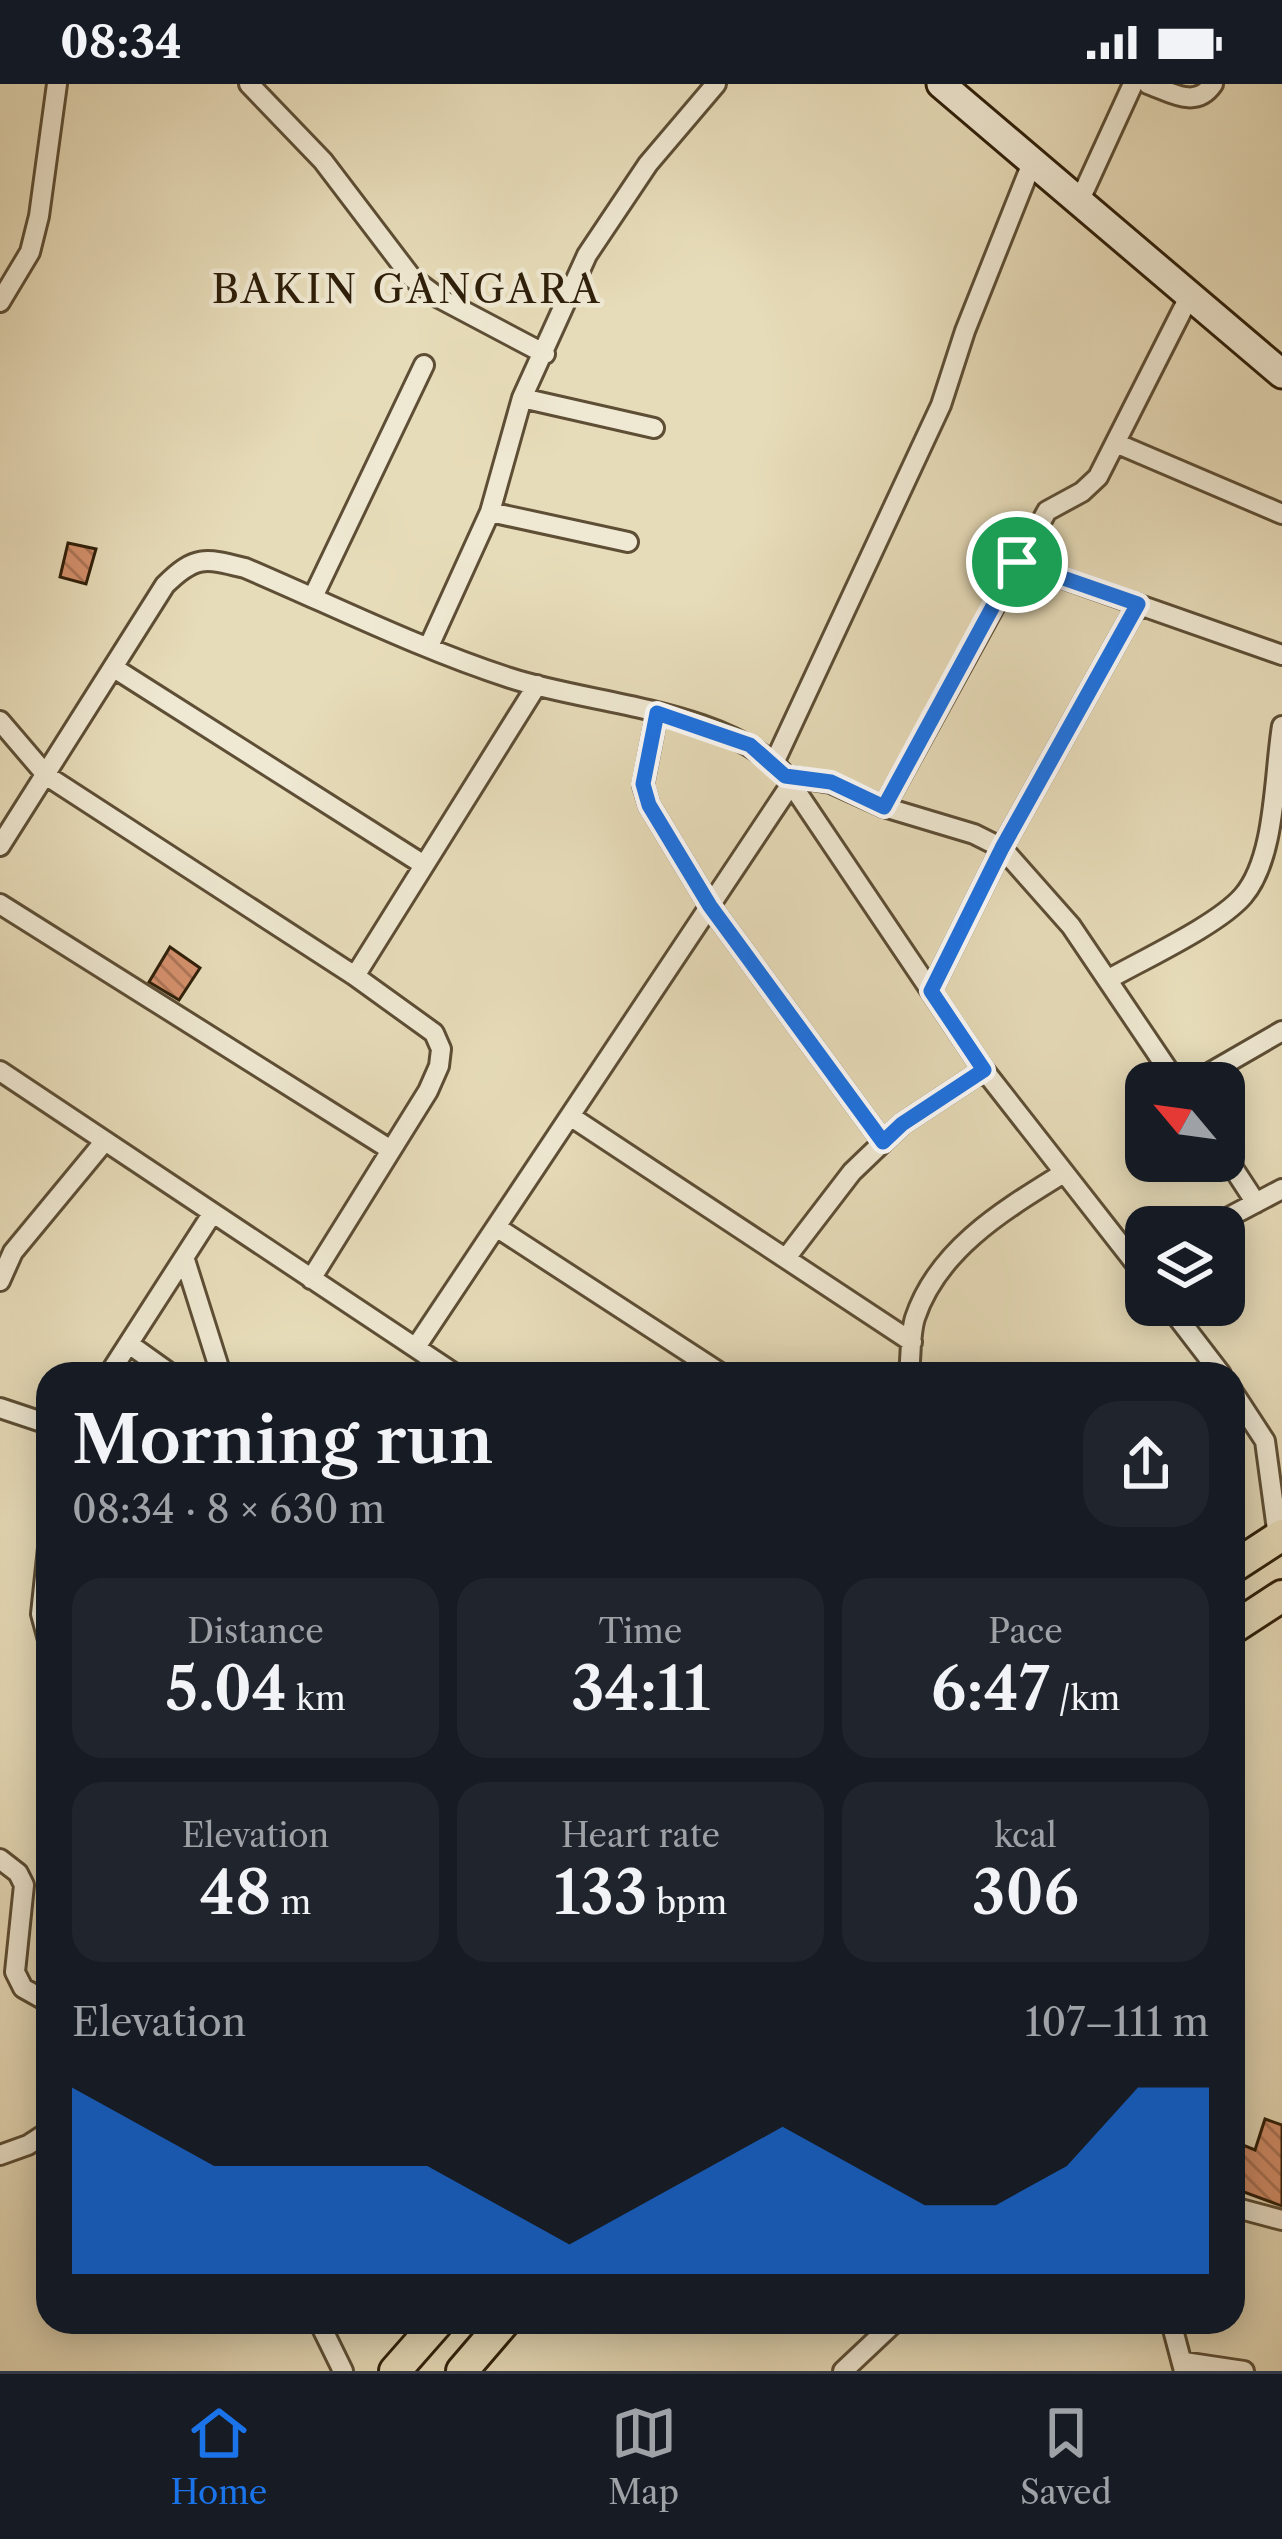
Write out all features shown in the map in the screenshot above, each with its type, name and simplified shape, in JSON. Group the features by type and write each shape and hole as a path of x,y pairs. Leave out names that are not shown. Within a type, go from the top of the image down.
{"main road":[{"path":"1245,1559 1280,1536"},
{"path":"1245,1620 1282,1596"},
{"path":"395,2371 427,2334"},
{"path":"462,2371 494,2334"}],"street":[{"path":"0,302 30,252 57,84"},
{"path":"249,84 323,161 412,278 439,298 545,354"},
{"path":"429,646 490,512 522,398 587,255 648,164 716,84"},
{"path":"941,84 1282,374"},
{"path":"1078,204 1133,84"},
{"path":"1148,84 1184,98 1205,95 1213,84"},
{"path":"416,1347 710,906 784,775 941,405 1031,163"},
{"path":"884,807 1047,511 1082,492 1118,444 1190,297"},
{"path":"313,597 424,365"},
{"path":"522,398 654,428"},
{"path":"1118,444 1282,514"},
{"path":"490,512 628,542"},
{"path":"0,845 146,612 187,564 211,560 244,568 429,646 537,685 657,713 750,745 784,775 984,1070 1062,1174 1125,1247"},
{"path":"1017,562 1282,656"},
{"path":"931,991 1002,848 1138,604"},
{"path":"114,668 424,865"},
{"path":"355,976 537,685"},
{"path":"657,713 643,784 649,805 710,906 883,1142"},
{"path":"0,721 47,776 355,976 434,1033 441,1049 428,1091 311,1279"},
{"path":"1108,979 1243,897 1269,831 1282,726"},
{"path":"784,775 831,782 884,807 974,834 1002,848 1048,897 1163,1062"},
{"path":"0,904 391,1150"},
{"path":"1228,1062 1282,1031"},
{"path":"786,1258 852,1172 883,1142 902,1124 984,1070"},
{"path":"0,1071 438,1362"},
{"path":"570,1115 912,1342"},
{"path":"0,1281 6,1248 104,1142"},
{"path":"910,1362 913,1322 947,1263 976,1231 1062,1174"},
{"path":"1242,1182 1256,1203"},
{"path":"1245,1209 1282,1189"},
{"path":"117,1362 212,1214"},
{"path":"496,1227 704,1362"},
{"path":"184,1259 217,1362"},
{"path":"1184,1326 1212,1362"},
{"path":"129,1344 154,1362"},
{"path":"0,1408 36,1420"},
{"path":"1245,1410 1265,1441 1280,1536"},
{"path":"0,1859 18,1873 25,1886 15,1972 22,1988 36,1996"},
{"path":"0,2155 36,2140"},
{"path":"1245,2210 1282,2220"},
{"path":"325,2334 343,2371"},
{"path":"843,2371 882,2334"},
{"path":"1175,2334 1184,2366 1244,2371"}],"building":[{"path":"68,543 96,549 86,584 60,577"},
{"path":"170,947 200,968 179,1000 149,982"},
{"path":"1265,2119 1282,2125 1282,2206 1245,2192 1245,2146 1255,2150"}],"district":[{"name":"BAKIN GANGARA","path":"407,289"}],"route":[{"path":"1017,562 1138,604 1002,848 931,991 984,1070 902,1124 883,1142 710,906 649,805 643,784 657,713 750,745 785,776 831,782 884,807 1017,562"}]}
